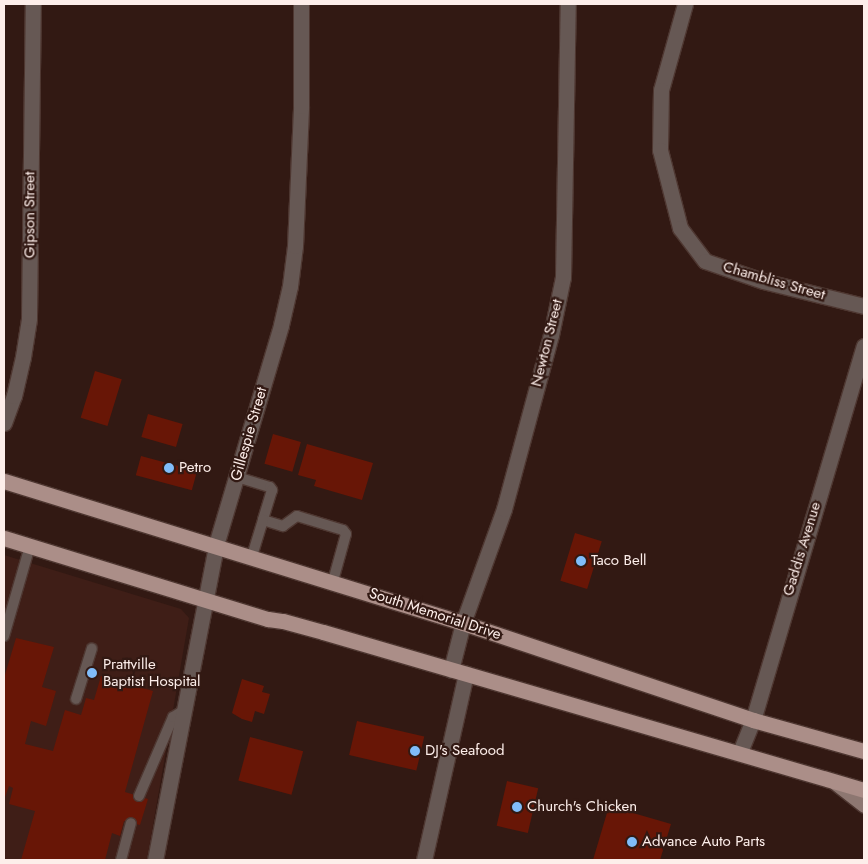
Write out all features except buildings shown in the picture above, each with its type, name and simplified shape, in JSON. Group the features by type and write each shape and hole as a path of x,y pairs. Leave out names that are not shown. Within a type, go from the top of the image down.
{"main road":[{"name":"South Memorial Drive","path":"4,480 464,623 752,720 864,751"},
{"path":"4,538 268,620 283,621 323,632 740,752 864,790"},
{"path":"836,782 864,805"}],"street":[{"name":"Gipson Street","path":"4,423 14,396 23,358 29,318 33,4"},
{"name":"Gillespie Street","path":"156,860 216,546 281,325 290,286 295,246 300,116 301,4"},
{"name":"Newton Street","path":"450,670 464,623 504,509 551,335 563,277 568,4"},
{"name":"Chambliss Street","path":"685,4 661,90 660,150 680,228 705,262 763,281 864,306"},
{"name":"Gaddis Avenue","path":"740,752 752,720 864,346"},
{"path":"424,860 466,674"}],"lane":[{"path":"237,477 270,487 272,490 252,556"},
{"path":"263,520 283,526 297,516 343,530 346,534 333,581"},
{"path":"4,636 30,546"},
{"path":"76,699 92,648"},
{"path":"140,796 173,717 183,711"},
{"path":"121,860 132,822"}],"shaded area":[{"name":"Prattville Baptist Hospital","path":"4,555 181,609 189,618 147,860 4,860"}],"place":[{"name":"Petro","path":"169,468"},
{"name":"Taco Bell","path":"581,561"},
{"name":"Prattville Baptist Hospital","path":"92,673"},
{"name":"DJ's Seafood","path":"415,751"},
{"name":"Church's Chicken","path":"517,807"},
{"name":"Advance Auto Parts","path":"632,842"}]}
